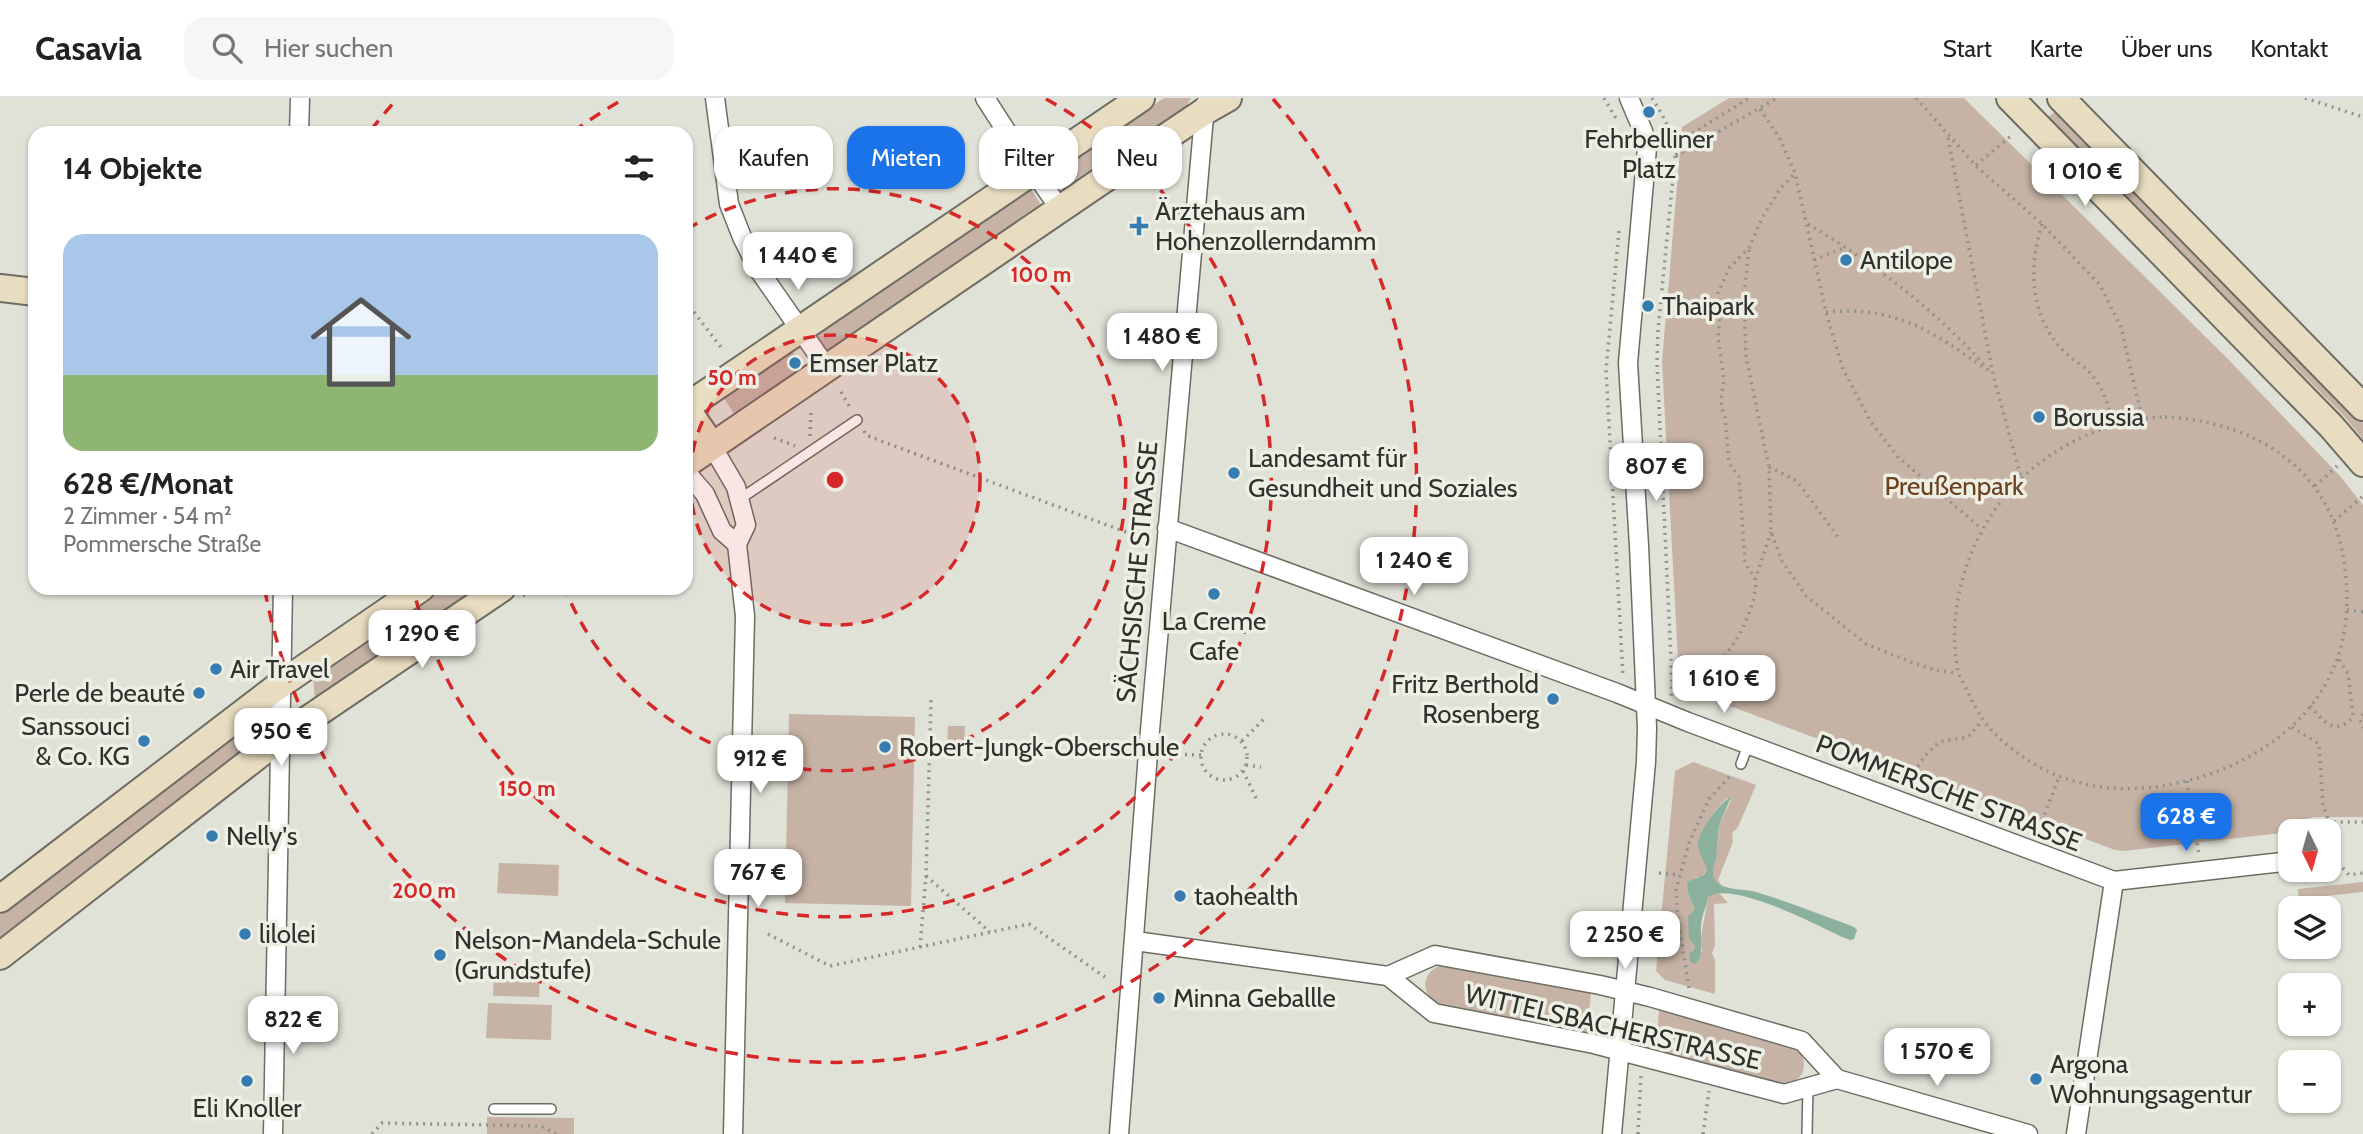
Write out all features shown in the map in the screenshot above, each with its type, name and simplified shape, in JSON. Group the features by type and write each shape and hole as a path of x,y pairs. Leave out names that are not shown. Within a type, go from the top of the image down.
{"main road":[{"path":"1078,140 1140,98"},
{"path":"693,459 1060,209 1205,104 1228,98"},
{"path":"2010,98 2331,426 2350,464"},
{"path":"2061,98 2363,407"},
{"path":"693,402 1007,189"},
{"path":"0,288 28,291"},
{"path":"693,418 712,446"},
{"path":"0,899 281,684 411,595"},
{"path":"0,956 279,739 492,595"}],"street":[{"path":"299,126 300,98"},
{"path":"715,98 729,204 742,237 758,269 827,368"},
{"path":"985,98 1003,126"},
{"path":"1612,1134 1645,772 1646,705 1628,363 1647,148 1629,98"},
{"name":"SÄCHSISCHE STRASSE","path":"1119,1134 1148,753 1205,104"},
{"path":"1046,189 1060,209"},
{"path":"712,446 736,487 746,524 737,544 745,616 733,1134"},
{"path":"693,480 705,494 722,531 737,544"},
{"name":"POMMERSCHE STRASSE","path":"1167,528 1321,582 2114,881 2278,861"},
{"path":"273,1134 283,595"},
{"path":"2076,1134 2114,881"},
{"path":"1135,941 1388,976"},
{"name":"WITTELSBACHERSTRASSE","path":"1435,956 1624,990 1801,1041 1837,1079 1784,1094 1619,1050 1434,1013 1388,976 1435,956"},
{"path":"1837,1079 2028,1134"}],"lane":[{"path":"740,499 857,420"},
{"path":"1741,764 1748,745"},
{"path":"1807,1134 1808,1087"},
{"path":"494,1109 551,1109"}],"path":[{"path":"1652,98 1670,129 1675,144 1657,364 1672,681 1676,692"},
{"path":"1675,157 1685,138 1749,98"},
{"path":"1675,157 1777,98"},
{"path":"1916,98 1976,166 2042,224 2100,285 2112,306 2132,368 2142,418"},
{"path":"2305,98 2363,117"},
{"path":"1760,108 1780,139 1795,173 1826,312 1843,369 1871,422 1898,457 1982,529"},
{"path":"1976,166 2012,135"},
{"path":"1948,136 1993,374 2021,478"},
{"path":"1795,173 1780,189 1762,218 1749,248 1744,294 1746,357 1769,467 1771,532 1782,561 1806,596 1866,644 1911,663 1958,673"},
{"path":"1808,223 1892,279 1962,340 1993,374"},
{"path":"2042,224 2035,244 2032,276 2036,304 2058,346 2095,380 2103,393 2114,425"},
{"path":"1814,260 1846,247"},
{"path":"1749,248 1730,267 1717,295 1717,302 1720,316 1719,349 1724,380 1721,399 1729,463 1739,477 1746,569 1755,580"},
{"path":"694,312 723,350"},
{"path":"1826,312 1862,312 1904,319 1931,332 1993,374"},
{"path":"841,392 866,435 1142,538"},
{"path":"2142,418 2190,418 2215,423 2254,437 2295,464 2315,486 2334,521 2344,560 2347,610 2337,658 2323,687 2292,727 2259,750 2229,766 2187,781 2153,787 2108,788 2059,777 2039,769 2021,757 1982,720 1958,673 1955,639 1957,605 1966,565 1982,529 2021,478 2052,454 2114,425 2142,418"},
{"path":"2315,486 2350,464"},
{"path":"1769,467 1797,481 1838,537"},
{"path":"2334,521 2363,496"},
{"path":"1688,688 1705,676 1729,651 1744,627 1755,594 1755,580 1771,532"},
{"path":"2347,610 2363,612"},
{"path":"2337,658 2348,674 2353,717"},
{"path":"920,947 926,876 931,700"},
{"path":"2310,706 2324,722 2334,726 2346,724 2353,717 2362,715 2360,724 2363,729"},
{"path":"1242,742 1265,718"},
{"path":"1910,778 1924,757 1939,742 1968,737 1982,720"},
{"path":"2292,727 2319,744 2323,805 2328,819"},
{"path":"1220,734 1232,735 1242,742 1247,753 1246,765 1234,779 1216,779 1203,767 1200,755 1205,744 1220,734"},
{"path":"1148,753 1200,755"},
{"path":"1690,994 1676,890 1689,843 1709,799 1741,764"},
{"path":"1246,765 1261,767"},
{"path":"1243,771 1258,802"},
{"path":"2039,828 2059,777"},
{"path":"2187,781 2202,870"},
{"path":"2342,822 2363,822"},
{"path":"2342,867 2349,875 2363,873"},
{"path":"1659,873 1680,875"},
{"path":"926,876 990,932"},
{"path":"768,934 830,966 1029,924 1105,977"},
{"path":"611,942 649,943"},
{"path":"701,944 717,944"},
{"path":"1638,1134 1642,1086 1640,1071"},
{"path":"1703,1134 1709,1089"},
{"path":"372,1134 382,1123 541,1126 556,1134"}],"green space":[{"path":"1164,98 1191,98 1186,107 1160,126 1123,126"},
{"name":"Preußenpark","path":"1729,98 1964,98 2227,358 2340,476 2363,505 2363,817 2278,819 2278,833 2115,850 1690,691 1679,678 1662,362 1682,127"},
{"path":"2056,111 2349,407 2363,423 2363,439 2342,414 2047,118"},
{"path":"1092,147 1092,172 1078,181 1078,157"},
{"path":"1031,189 1041,205 825,352 814,336"},
{"path":"792,351 803,367 734,414 724,398"},
{"path":"434,595 467,595 315,699 313,677"},
{"path":"789,714 915,717 911,906 785,903"},
{"path":"248,724 247,748 0,939 0,915"},
{"path":"948,726 965,726 964,750 947,750"},
{"path":"1693,762 1756,785 1738,827 1732,833 1733,842 1718,880 1722,886 1715,882 1713,864 1719,825 1731,800 1727,798 1719,806 1698,842 1707,869 1702,877 1696,877 1688,893 1695,909 1688,916 1695,946 1693,951 1702,952 1702,931 1708,897 1711,894 1720,894 1728,903 1714,904 1715,945 1712,953 1715,960 1715,994 1665,980 1656,971 1675,771"},
{"path":"499,863 559,865 558,896 497,893"},
{"path":"2363,882 2363,892 2326,896 2299,896 2298,889"},
{"path":"1443,964 1591,992 1587,1034 1436,1003 1427,992 1426,981 1431,971"},
{"path":"494,968 540,969 539,997 493,996"},
{"path":"488,1003 552,1005 551,1040 486,1038"},
{"path":"1659,1009 1794,1047 1803,1059 1803,1071 1795,1081 1780,1085 1656,1050"},
{"path":"487,1117 574,1118 574,1134 487,1134"}],"shaded area":[{"path":"1731,797 1719,825 1713,869 1716,882 1768,896 1854,927 1857,930 1854,939 1850,940 1753,899 1719,893 1708,897 1701,925 1701,954 1696,964 1690,962 1689,953 1695,946 1689,939 1688,916 1695,909 1688,893 1687,882 1704,875 1707,869 1699,849 1699,837 1717,810"}],"place":[{"name":"Fehrbelliner Platz","path":"1649,112"},
{"name":"Ärztehaus am Hohenzollerndamm","path":"1139,226"},
{"name":"Antilope","path":"1846,260"},
{"name":"Thaipark","path":"1648,306"},
{"name":"Emser Platz","path":"795,363"},
{"name":"Borussia","path":"2039,417"},
{"name":"Landesamt für Gesundheit und Soziales","path":"1234,473"},
{"name":"La Creme Cafe","path":"1214,594"},
{"name":"Air Travel","path":"216,669"},
{"name":"Perle de beauté","path":"199,693"},
{"name":"Fritz Berthold Rosenberg","path":"1553,699"},
{"name":"Sanssouci & Co. KG","path":"144,741"},
{"name":"Robert-Jungk-Oberschule","path":"885,747"},
{"name":"Nelly's","path":"212,836"},
{"name":"taohealth","path":"1180,896"},
{"name":"lilolei","path":"245,934"},
{"name":"Nelson-Mandela-Schule (Grundstufe)","path":"440,955"},
{"name":"Minna Geballle","path":"1159,998"},
{"name":"Argona Wohnungsagentur","path":"2036,1079"},
{"name":"Eli Knoller","path":"247,1081"}]}
